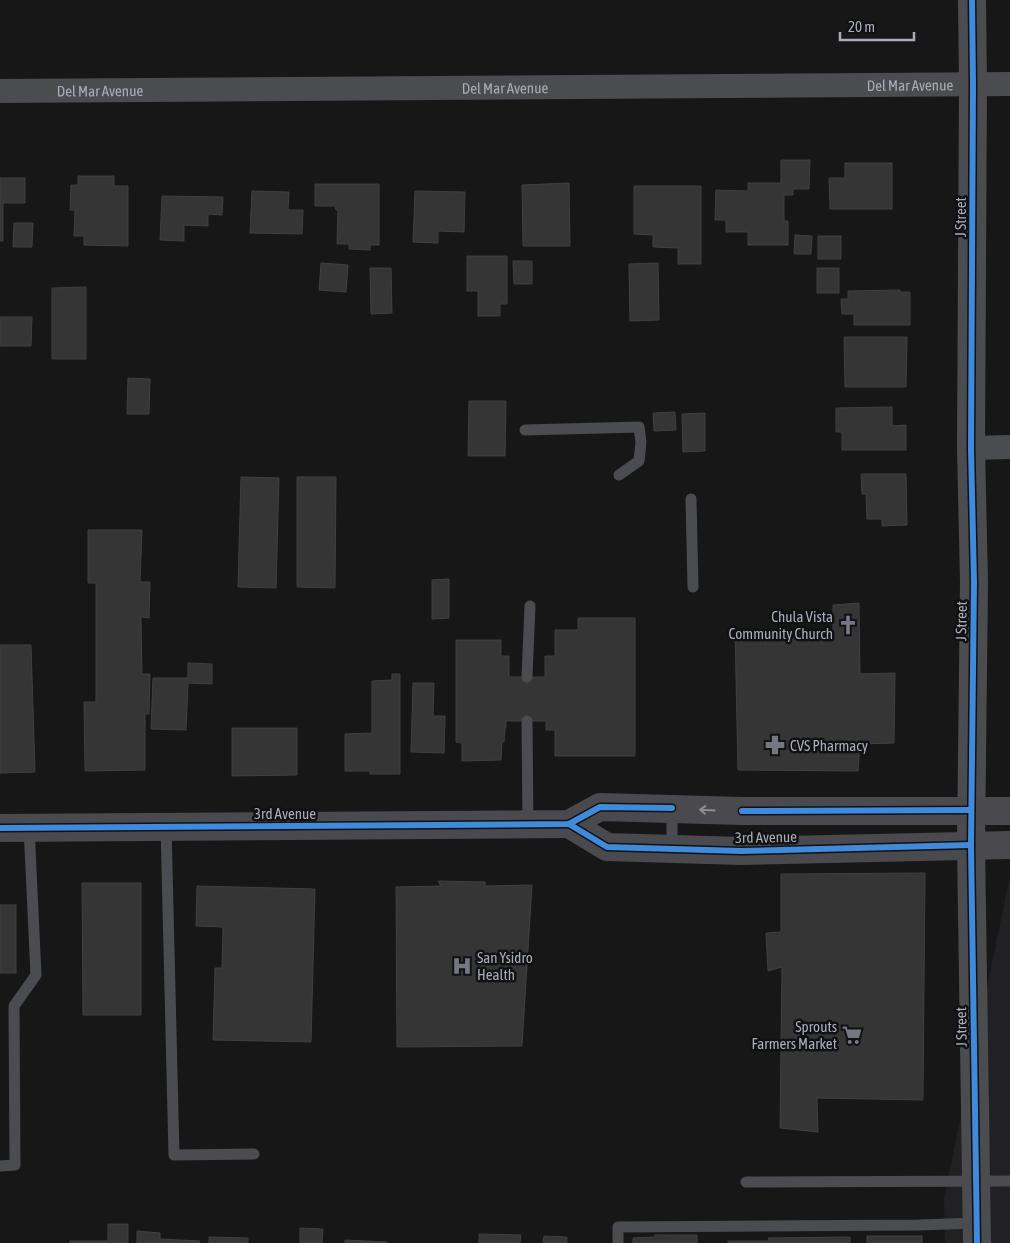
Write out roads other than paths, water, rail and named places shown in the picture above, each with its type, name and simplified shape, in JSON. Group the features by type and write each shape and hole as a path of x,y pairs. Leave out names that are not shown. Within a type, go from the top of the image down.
{"main road":[{"name":"3rd Avenue","path":"0,828 569,824 600,807 672,808 742,812 1010,811"},
{"name":"3rd Avenue","path":"569,824 608,847 740,851 1010,845"}],"street":[{"name":"J Street","path":"972,0 971,448 974,582 971,845 977,1233"},
{"name":"Del Mar Avenue","path":"0,91 1010,84"},
{"path":"971,448 1010,447"}],"lane":[{"path":"525,430 639,427 641,442 640,461 619,475"},
{"path":"691,499 693,587"},
{"path":"527,677 530,606"},
{"path":"527,721 528,824"},
{"path":"672,808 672,849"},
{"path":"166,826 174,1155 254,1154"},
{"path":"0,1166 14,1166 14,1006 36,976 29,827"},
{"path":"746,1182 1010,1181"},
{"path":"618,1243 618,1227 919,1225 977,1233"}],"place":[{"name":"Chula Vista Community Church","path":"848,625"},
{"name":"CVS Pharmacy","path":"775,745"},
{"name":"San Ysidro Health","path":"462,966"},
{"name":"Sprouts Farmers Market","path":"852,1035"}]}
